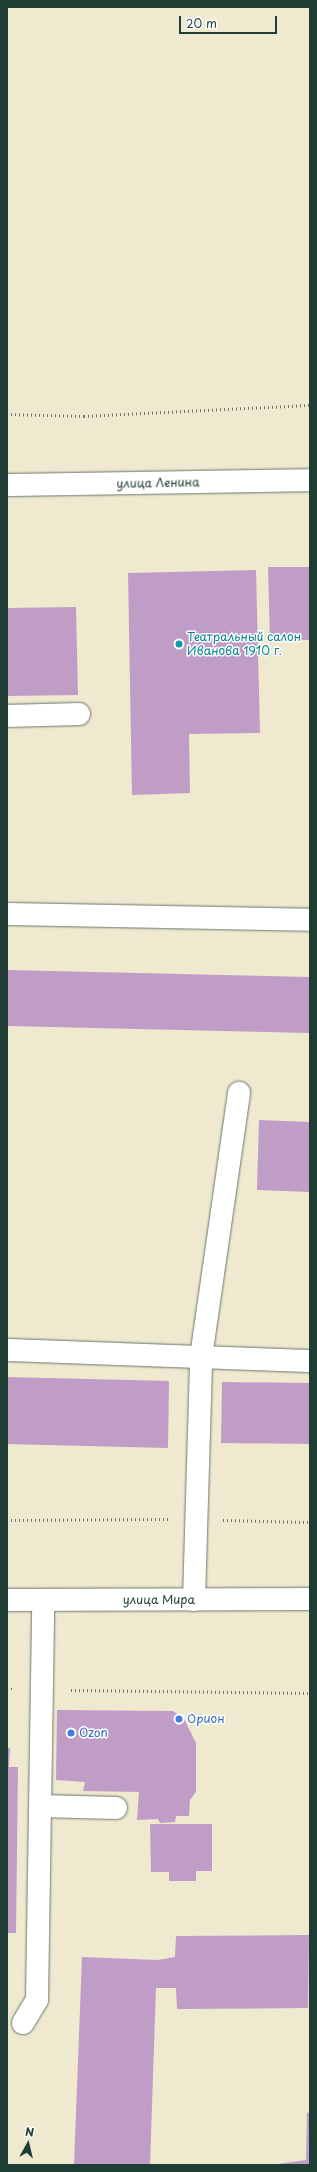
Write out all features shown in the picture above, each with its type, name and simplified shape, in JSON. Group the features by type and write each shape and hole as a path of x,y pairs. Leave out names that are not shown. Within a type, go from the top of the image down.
{"main road":[{"name":"улица Ленина","path":"7,485 310,480"},
{"path":"7,716 79,714"},
{"path":"7,914 310,920"},
{"path":"194,1600 194,1519 201,1357 239,1093"},
{"path":"7,1350 310,1361"},
{"name":"улица Мира","path":"7,1600 310,1599"},
{"path":"23,2023 37,2000 43,1689 43,1600"},
{"path":"41,1806 116,1808"}],"path":[{"path":"7,414 84,416 310,405"},
{"path":"7,1520 194,1519 310,1522"},
{"path":"43,1689 310,1693"}],"building":[{"path":"268,567 310,567 310,640 270,640"},
{"path":"256,570 260,733 189,734 190,793 132,795 128,573"},
{"path":"76,607 78,695 7,696 7,608"},
{"path":"7,970 310,977 310,1033 7,1026"},
{"path":"259,1120 310,1122 310,1192 257,1190"},
{"path":"7,1377 169,1381 168,1448 7,1444"},
{"path":"222,1382 310,1383 310,1444 221,1443"},
{"path":"57,1710 173,1711 184,1719 196,1743 196,1792 190,1800 189,1816 176,1816 175,1822 160,1823 158,1819 137,1820 139,1792 83,1791 85,1782 56,1780"},
{"path":"7,1748 10,1748 9,1767 18,1767 16,1933 7,1933"},
{"path":"150,1824 212,1824 212,1871 196,1871 196,1881 169,1881 169,1872 151,1872"},
{"path":"309,1935 308,2008 177,2009 176,1988 156,1988 150,2165 74,2165 82,1957 158,1960 175,1957 176,1936"},
{"path":"310,2112 310,2165 271,2165 306,2160 307,2113"}],"place":[{"name":"Театральный салон Иванова 1910 г.","path":"179,644"},
{"name":"Орион","path":"179,1719"},
{"name":"Ozon","path":"71,1733"}]}
